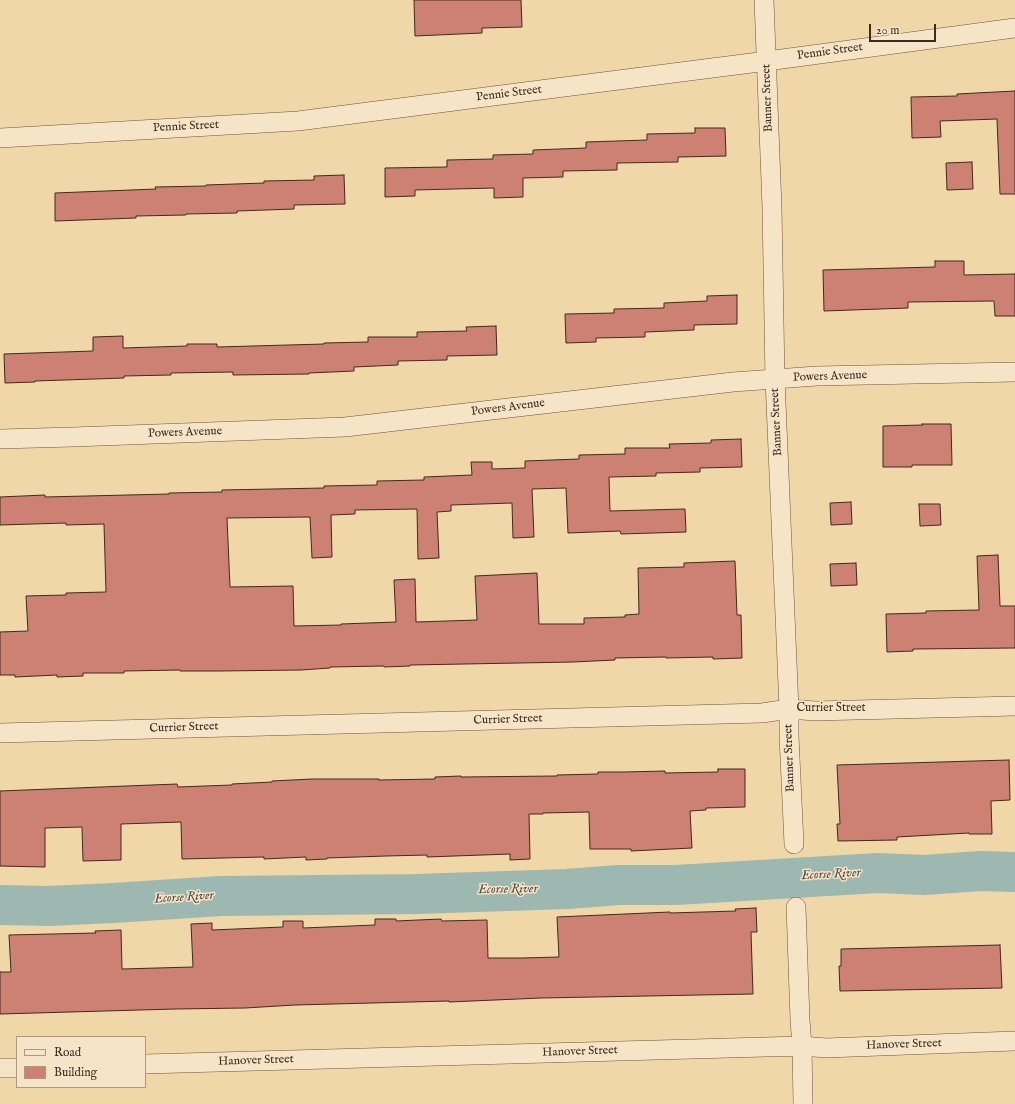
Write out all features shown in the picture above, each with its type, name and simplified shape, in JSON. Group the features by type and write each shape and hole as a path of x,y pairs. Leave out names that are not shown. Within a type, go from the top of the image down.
{"street":[{"name":"Banner Street","path":"764,0 772,208 775,379 794,844"},
{"name":"Pennie Street","path":"0,138 298,121 1015,28"},
{"name":"Powers Avenue","path":"0,439 345,427 733,382 817,376 1015,372"},
{"name":"Currier Street","path":"0,733 762,713 789,709 815,711 1015,706"},
{"path":"796,907 803,1104"},
{"name":"Hanover Street","path":"146,1064 802,1046 826,1048 1015,1041"},
{"path":"0,1068 16,1068"}],"building":[{"path":"414,0 521,0 522,27 482,28 482,33 415,36"},
{"path":"1015,91 1015,194 1000,194 997,119 940,121 941,137 912,138 911,97 957,96 957,94"},
{"path":"695,128 725,128 726,156 678,157 678,162 617,163 617,170 563,171 563,177 523,178 523,197 494,198 494,188 415,190 415,196 385,197 385,168 447,167 447,160 493,159 493,155 533,154 533,150 586,148 586,142 647,140 647,134 695,133"},
{"path":"972,162 973,189 947,190 946,163"},
{"path":"344,175 345,204 294,205 294,209 237,211 237,213 136,216 136,218 55,221 55,193 156,189 155,187 264,183 264,181 314,180 314,176"},
{"path":"935,261 964,261 964,275 1015,274 1015,316 995,316 994,301 908,302 908,308 824,311 823,270 935,267"},
{"path":"737,295 737,324 694,325 694,330 645,332 645,337 596,338 596,342 566,343 565,314 614,313 614,309 664,308 664,303 707,301 707,296"},
{"path":"496,326 497,355 447,356 447,360 398,361 398,365 354,367 354,371 309,374 233,375 233,372 171,373 171,375 124,376 124,378 5,383 4,354 93,351 93,337 123,336 123,348 187,346 187,344 217,344 217,347 368,342 368,337 417,337 417,332 467,331 466,327"},
{"path":"922,424 951,424 952,465 883,467 883,426 923,425"},
{"path":"741,439 742,467 700,468 700,472 656,473 656,476 609,477 610,511 685,509 686,532 621,534 620,531 568,533 566,488 532,489 534,537 513,538 512,503 451,505 451,511 437,512 439,558 418,559 417,509 355,510 355,514 331,515 332,557 312,558 310,517 227,518 230,587 293,586 294,626 396,622 394,580 415,579 416,622 477,620 475,576 537,573 539,624 584,624 584,618 625,617 625,615 639,614 638,568 684,567 684,563 735,561 737,615 741,615 742,658 615,658 615,660 573,662 330,667 301,670 124,671 124,673 83,673 83,676 57,677 57,675 15,677 15,675 0,675 0,632 28,631 26,596 106,592 104,524 66,525 66,523 0,525 0,497 45,495 45,497 169,494 222,492 222,490 324,488 324,486 377,485 377,481 424,480 424,477 472,475 471,462 492,462 492,469 525,468 525,461 579,459 579,455 625,454 625,448 670,448 669,444 711,443 711,440"},
{"path":"851,502 852,524 831,525 830,503"},
{"path":"919,504 940,504 941,525 920,526"},
{"path":"998,555 1000,606 1015,606 1015,648 913,649 913,651 887,652 886,614 926,613 926,611 979,610 977,556"},
{"path":"856,563 857,585 831,586 830,564"},
{"path":"1009,760 1010,800 991,801 992,834 969,833 897,837 897,840 838,841 837,824 840,824 837,765"},
{"path":"718,769 745,769 745,807 706,808 706,810 690,811 692,848 631,851 631,849 590,849 589,812 529,814 530,859 510,860 510,854 427,857 427,855 386,856 306,860 306,857 264,859 264,857 182,859 181,822 121,824 121,860 83,861 82,827 45,828 45,867 0,866 0,791 177,784 178,787 232,785 312,779 379,780 435,779 435,777 461,776 557,776 598,774 598,772 718,772"},
{"path":"756,908 757,932 751,932 753,994 541,998 449,1002 0,1014 0,972 11,972 9,935 96,933 95,931 121,930 122,969 193,967 191,924 212,923 212,930 283,927 283,921 303,921 303,928 375,925 375,919 396,919 396,921 441,919 442,921 487,920 488,958 559,957 557,917 670,912 736,911 735,909"},
{"path":"1000,945 1002,988 840,991 839,966 841,966 841,949"}],"waterway":[{"name":"Ecorse River","path":"0,905 49,906 221,896 416,894 567,889 619,885 676,885 878,873 924,875 981,871 1015,872"}]}
